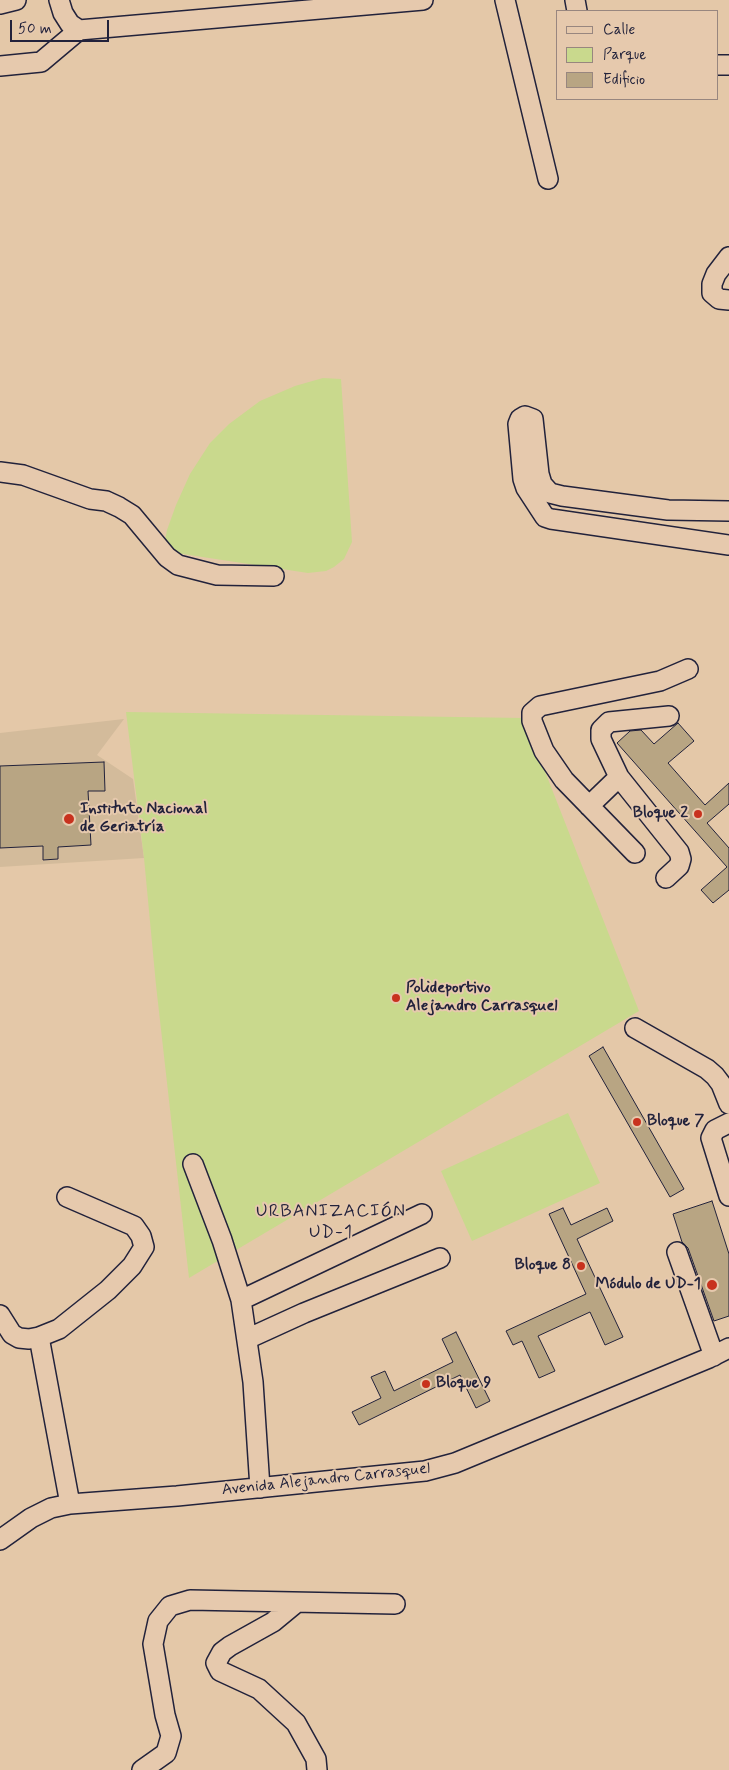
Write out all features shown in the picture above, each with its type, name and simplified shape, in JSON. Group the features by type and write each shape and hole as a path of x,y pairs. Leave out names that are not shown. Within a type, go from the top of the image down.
{"street":[{"path":"0,4 16,0"},
{"path":"59,0 70,24 79,30"},
{"path":"0,66 41,62 79,30 423,0"},
{"path":"505,0 548,179"},
{"path":"729,257 716,274 712,284 712,293 719,299 729,300"},
{"path":"729,511 668,510 550,493 542,484 539,474 533,419 524,416 520,419 518,424 523,479 526,488 545,517 551,520 729,545"},
{"path":"0,472 23,475 90,499 106,501 119,507 132,515 167,557 178,565 217,575 274,576"},
{"path":"664,536 668,510"},
{"path":"635,853 564,780 544,751 532,721 532,713 540,706 660,681 688,669"},
{"path":"666,878 680,866 679,852 619,777 601,739 601,730 609,722 669,716"},
{"path":"589,806 619,777"},
{"path":"635,1028 707,1069 721,1084 729,1104"},
{"path":"729,1124 715,1130 711,1138 729,1196"},
{"path":"193,1164 222,1240 241,1300 253,1382 260,1488"},
{"path":"0,1315 12,1334 19,1338 39,1337 58,1329 108,1290 132,1266 144,1247 141,1236 134,1226 67,1197"},
{"path":"241,1300 422,1214"},
{"path":"677,1252 721,1352"},
{"path":"247,1339 304,1313 440,1258"},
{"path":"39,1337 70,1504"},
{"name":"Avenida Alejandro Carrasquel","path":"0,1540 31,1518 51,1508 70,1504 426,1472 456,1463 721,1352"},
{"path":"142,1770 166,1753 172,1736 164,1715 153,1644 158,1621 170,1606 190,1600 394,1604"},
{"path":"296,1603 273,1622 230,1646 222,1652 216,1663 220,1671 259,1689 296,1723 316,1759 317,1770"}],"shaded area":[{"name":"Instituto Nacional de Geriatría","path":"124,719 97,755 133,779 144,858 0,867 0,733"}],"green space":[{"path":"323,378 341,379 352,542 344,559 326,571 308,573 163,551 167,530 176,505 190,474 210,443 229,424 260,401 295,386"},
{"name":"Polideportivo Alejandro Carrasquel","path":"126,712 524,718 639,1011 189,1278 156,985 144,858"},
{"path":"568,1113 600,1183 472,1241 441,1171"}],"building":[{"name":"Bloque 2","path":"678,723 694,741 668,763 705,805 729,783 729,804 707,823 729,848 729,890 713,903 701,890 727,867 617,743 630,731 641,730 654,744"},
{"path":"104,762 105,791 88,791 91,845 58,847 58,859 43,860 43,846 0,848 0,766"},
{"name":"Bloque 7","path":"603,1047 684,1189 670,1197 589,1056"},
{"name":"Módulo de UD-1","path":"712,1201 729,1254 729,1316 714,1321 688,1248 682,1242 673,1214"},
{"name":"Bloque 8","path":"563,1208 571,1225 607,1208 613,1221 577,1239 623,1337 605,1345 590,1312 538,1336 555,1371 539,1378 522,1341 513,1345 506,1331 586,1294 549,1214"},
{"name":"Bloque 9","path":"456,1332 490,1401 476,1408 460,1375 359,1425 352,1412 381,1398 371,1377 385,1371 394,1391 453,1362 442,1339"}],"place":[{"name":"Bloque 2","path":"698,814"},
{"name":"Instituto Nacional de Geriatría","path":"69,819"},
{"name":"Polideportivo Alejandro Carrasquel","path":"396,998"},
{"name":"Bloque 7","path":"637,1122"},
{"name":"Bloque 8","path":"581,1266"},
{"name":"Módulo de UD-1","path":"712,1285"},
{"name":"Bloque 9","path":"426,1384"}],"district":[{"name":"URBANIZACIÓN UD-1","path":"331,1222"}]}
